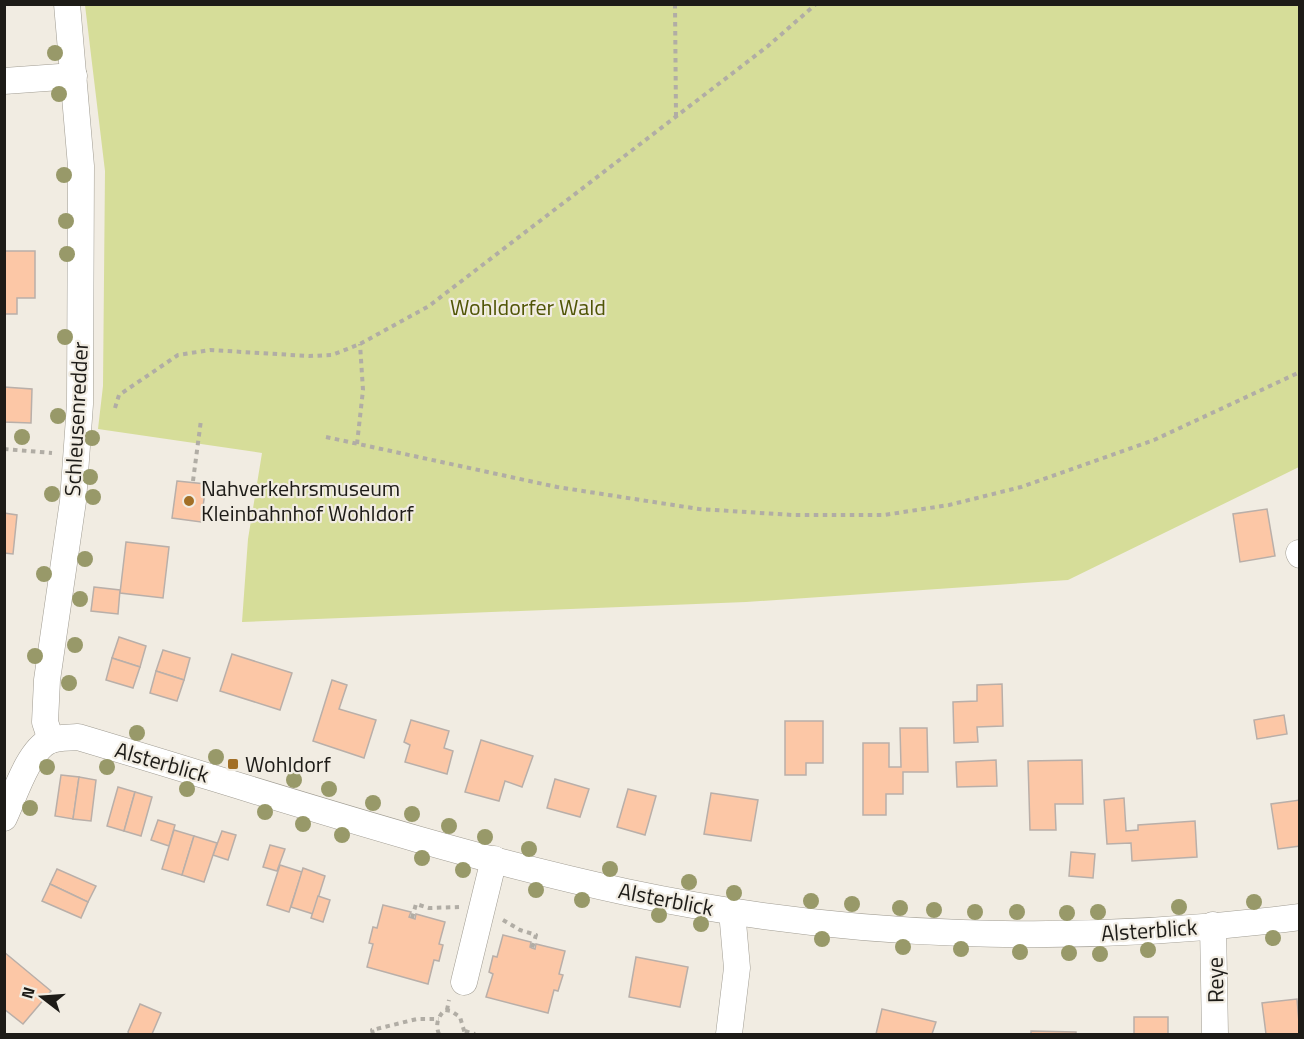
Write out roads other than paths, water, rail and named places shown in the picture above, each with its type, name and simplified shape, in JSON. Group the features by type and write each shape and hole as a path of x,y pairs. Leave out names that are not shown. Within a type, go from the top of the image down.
{"street":[{"name":"Schleusenredder","path":"51,740 45,722 47,680 66,555 80,404 81,166 67,4"},
{"path":"4,81 74,76"},
{"name":"Alsterblick","path":"51,740 78,737 494,859 626,892 732,911 886,929 1047,935 1213,925 1299,916"},
{"path":"4,818 33,755 51,740"},
{"path":"464,982 494,859"},
{"path":"729,1035 737,968 732,911"},
{"name":"Reye","path":"1213,925 1215,1035"}],"place":[{"name":"Nahverkehrsmuseum Kleinbahnhof Wohldorf","path":"189,501"},
{"name":"Wohldorf","path":"233,764"}],"park label":[{"name":"Wohldorfer Wald","path":"528,307"}]}
